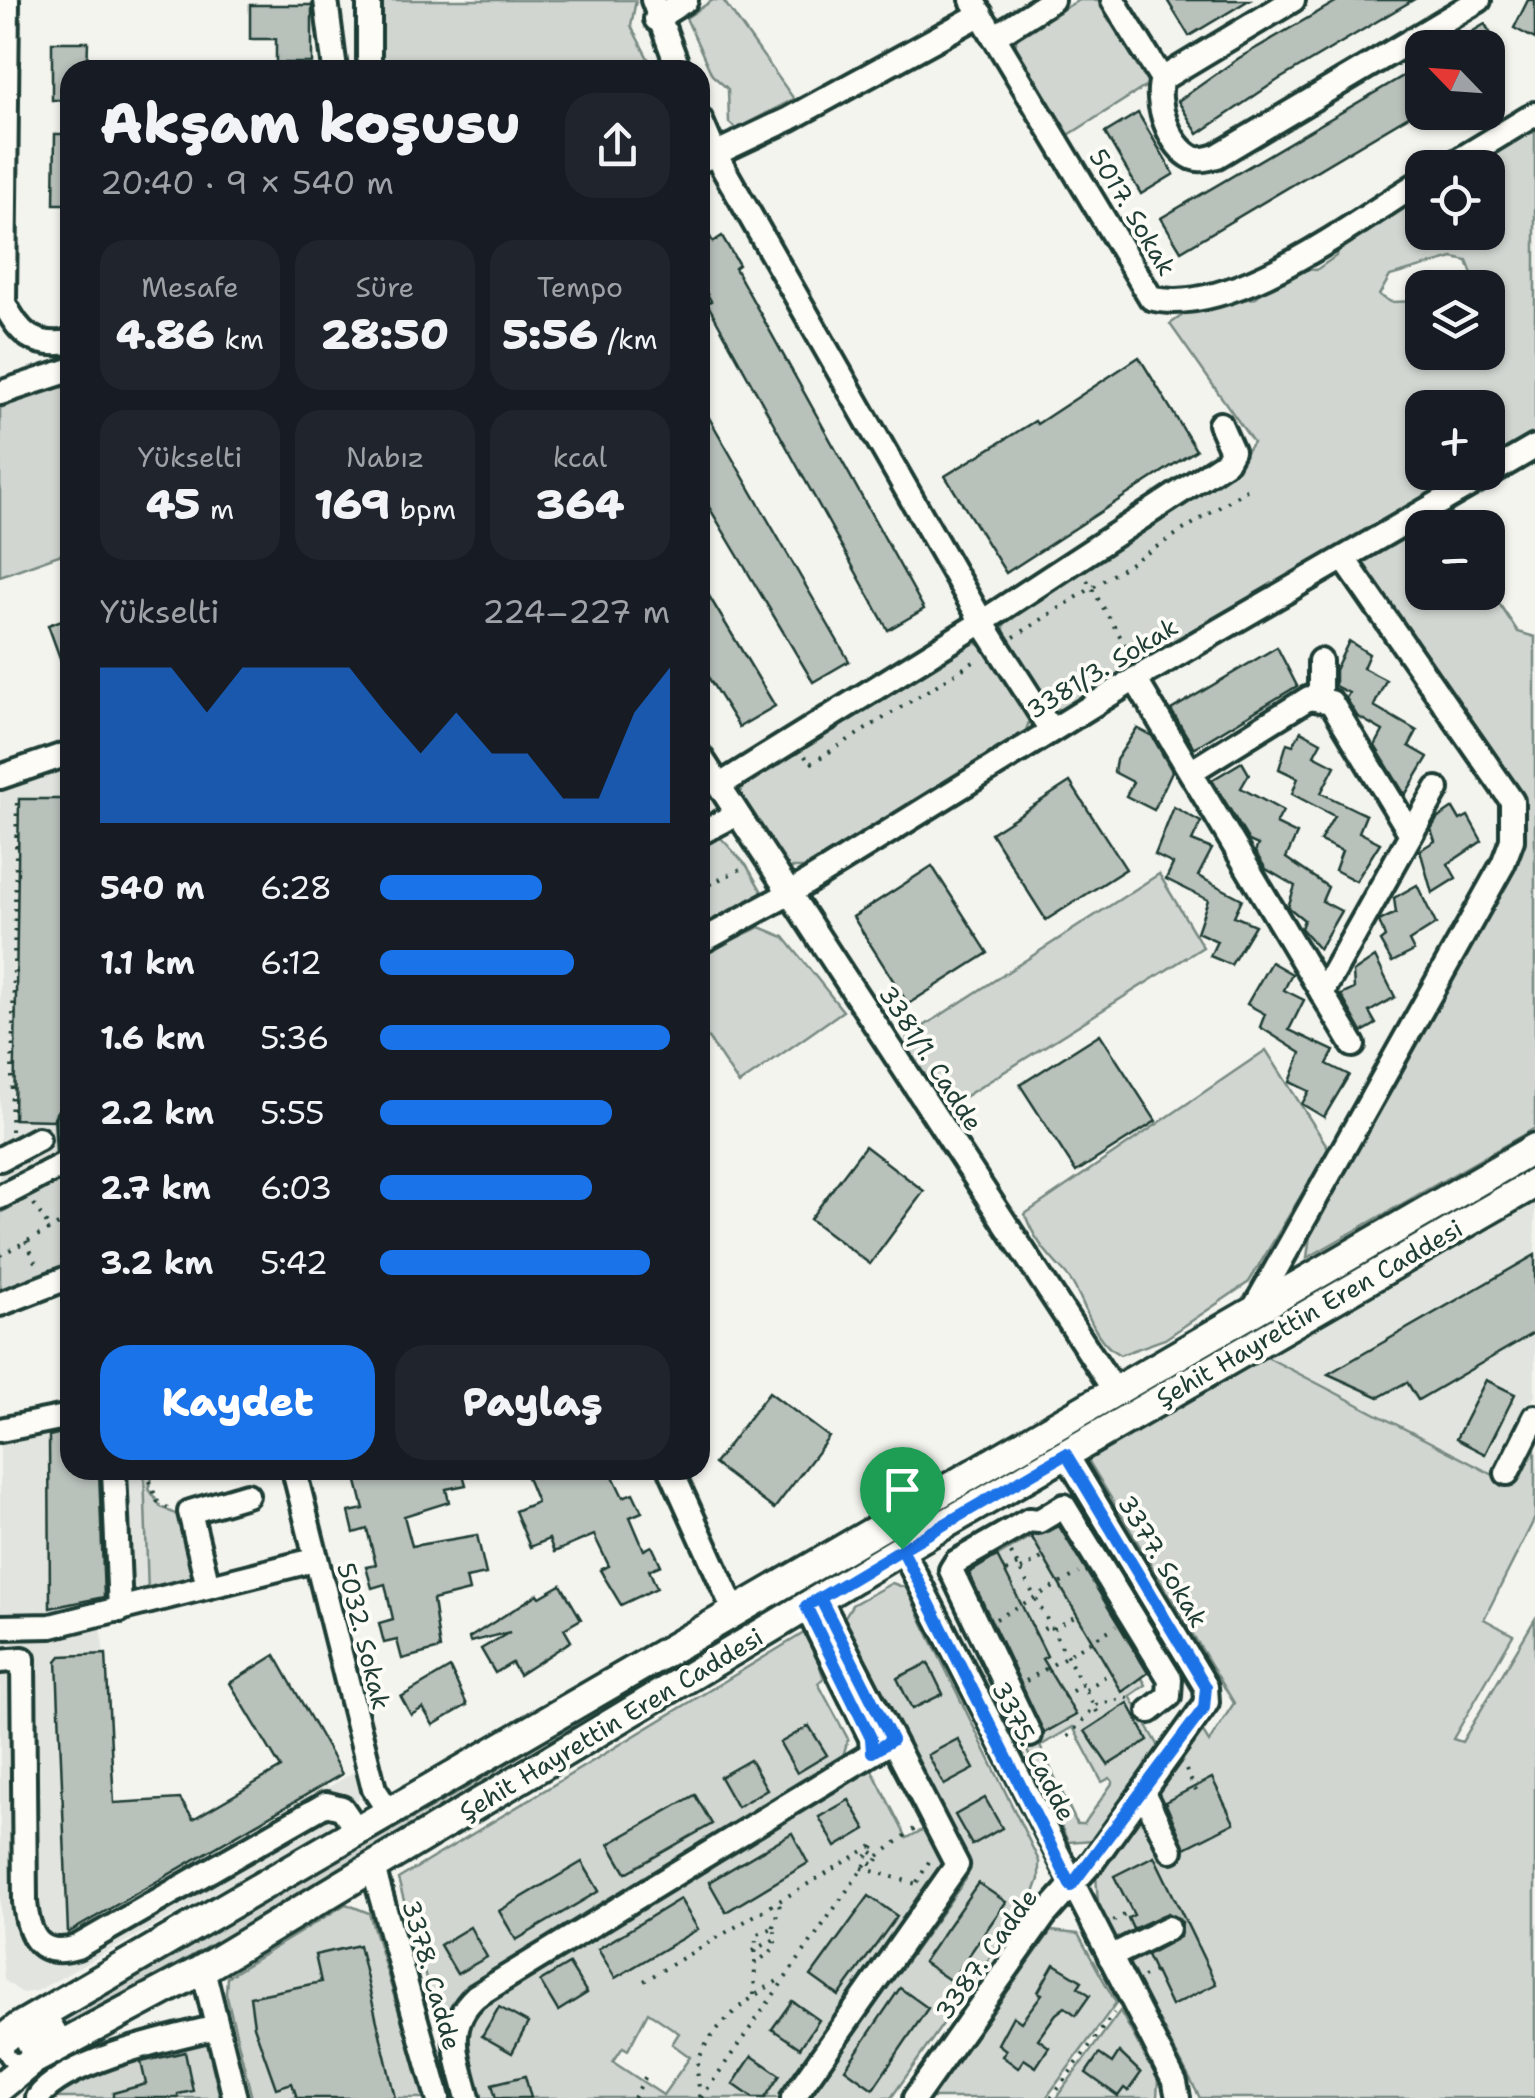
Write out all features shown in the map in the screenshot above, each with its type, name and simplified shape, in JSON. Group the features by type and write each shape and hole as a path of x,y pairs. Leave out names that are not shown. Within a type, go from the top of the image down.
{"main road":[{"name":"Şehit Hayrettin Eren Caddesi","path":"17,2044 19,2026 1256,1305 1535,1148"},
{"name":"Şehit Hayrettin Eren Caddesi","path":"0,2087 33,2060 203,1969 902,1549 998,1522 1066,1454 1535,1183"},
{"path":"888,1521 902,1549"}],"street":[{"path":"7,0 4,303 21,334 39,344 60,343"},
{"path":"326,0 335,60"},
{"path":"369,0 369,60"},
{"path":"675,60 654,9 686,0"},
{"path":"994,36 1052,0"},
{"path":"1113,0 1162,79 1158,101 1164,116 1186,152 1204,159 1217,156 1479,0"},
{"path":"1162,79 1292,0"},
{"path":"710,157 977,7"},
{"name":"5017. Sokak","path":"977,7 1152,298 1202,300 1247,286 1405,192"},
{"path":"1476,150 1535,114"},
{"path":"710,161 982,622 1051,730"},
{"path":"0,394 60,373"},
{"path":"720,786 807,721 982,622 1226,462 1232,451 1220,424"},
{"name":"3381/3. Sokak","path":"710,937 790,893 1051,730 1136,672 1344,559 1535,447"},
{"path":"1256,1305 1502,864 1515,820 1512,801 1344,559"},
{"path":"1320,661 1320,697"},
{"path":"1136,672 1352,1045"},
{"path":"1192,771 1286,710 1320,697"},
{"path":"1320,697 1339,712 1410,834"},
{"path":"0,776 60,756"},
{"name":"3381/1. Cadde","path":"710,771 1114,1390"},
{"path":"1322,993 1437,790"},
{"path":"710,828 737,814"},
{"path":"5,1152 38,1140"},
{"path":"0,1197 60,1165"},
{"path":"0,1304 60,1282"},
{"path":"1508,1473 1535,1417"},
{"path":"0,1430 60,1418"},
{"name":"3377. Sokak","path":"1066,1454 1206,1687 1207,1698"},
{"path":"114,1480 120,1610"},
{"name":"5032. Sokak","path":"297,1480 374,1788 389,1812"},
{"path":"676,1480 734,1610"},
{"path":"208,1586 190,1512 247,1494"},
{"path":"1030,1735 951,1570 998,1522 1066,1506 1172,1683 1169,1696 1150,1711"},
{"name":"3375. Cadde","path":"902,1549 1176,2090"},
{"path":"0,1628 51,1626 310,1560"},
{"path":"793,2098 941,1893 955,1872 956,1860 934,1818 882,1746 871,1738 813,1602"},
{"path":"0,1661 23,1659 25,1902 28,1932 48,1950 77,1948 326,1804 342,1808 357,1830"},
{"name":"3387. Cadde","path":"915,2098 1044,1916 1143,1792 1207,1698"},
{"path":"468,2098 454,2031 457,2018 476,1996 882,1746"},
{"path":"1143,1792 1171,1850"},
{"name":"3378. Cadde","path":"373,1868 438,2098"},
{"path":"1110,1957 1168,1928"},
{"path":"203,1969 235,2098"},
{"path":"38,2098 63,2078 130,2048 217,2026"}],"path":[{"path":"1081,569 1136,672"},
{"path":"5,1152 13,1108 18,796"},
{"path":"710,884 747,866"},
{"path":"22,1186 50,1229"},
{"path":"0,1255 60,1224"},
{"path":"26,1242 48,1288"},
{"path":"998,1522 1102,1721"},
{"path":"1006,1572 1045,1556"},
{"path":"978,1629 1100,1562"},
{"path":"1034,1634 1078,1614"},
{"path":"1009,1692 1133,1616"},
{"path":"1063,1697 1110,1672"},
{"path":"1068,1737 1094,1706 1140,1694 1150,1711"},
{"path":"866,1862 876,1865 879,1856 906,1832 934,1818"},
{"path":"644,1980 780,1904 877,1843 700,2098"},
{"path":"872,1852 879,1856"},
{"path":"862,1868 941,1893"},
{"path":"755,1964 775,1948 778,1937 773,1927 780,1904"},
{"path":"754,1995 756,1935 773,1927"},
{"path":"753,1951 778,1937"},
{"path":"700,2098 697,2066 703,2053 742,2002 786,1976"},
{"path":"1051,2098 1129,1993"},
{"path":"634,2098 648,2072"}],"shaded area":[{"path":"382,0 636,0 631,26 649,60 382,60"},
{"path":"713,0 723,0 794,99 736,129 729,123 728,89 712,75 710,60 705,60 686,18"},
{"path":"1079,0 1100,0 1151,83 1067,136 1015,49 1017,36"},
{"path":"1535,132 1535,440 1505,459 1505,390 1405,390 1405,490 1452,490 1417,510 1405,510 1405,517 1062,711 1051,706 1004,635 1004,618 1235,468 1253,442 1170,324 1197,305 1256,298 1283,278 1316,270 1336,256 1341,240 1405,202 1405,250 1505,250 1505,150 1491,150 1509,139"},
{"path":"60,387 60,555 0,576 0,408"},
{"path":"1405,534 1405,610 1503,610 1518,632 1535,637 1535,1128 1307,1258 1312,1219 1522,836 1521,794 1364,571 1364,558"},
{"path":"973,641 998,662 1025,700 1029,717 1022,740 803,868 789,868 739,798 742,786"},
{"path":"60,766 60,1160 0,1189 0,787"},
{"path":"721,838 747,866 765,897 710,927 710,842"},
{"path":"1159,874 1203,947 953,1104 929,1085 915,1066 907,1037"},
{"path":"760,927 784,937 843,1011 739,1084 710,1041 710,950"},
{"path":"1266,1050 1329,1149 1249,1282 1165,1339 1120,1355 1109,1348 1094,1328 1072,1282 1041,1245 1025,1214"},
{"path":"60,1181 60,1274 0,1292 0,1213"},
{"path":"1535,1199 1535,1395 1495,1476 1261,1354"},
{"path":"1261,1354 1509,1483 1535,1433 1535,1518 1484,1619 1513,1635 1453,1739 1462,1742 1535,1619 1535,2098 1200,2098 1128,1963 1183,1935 1172,1912 1116,1940 1098,1903 1096,1875 1201,1729 1209,1742 1234,1703 1088,1460"},
{"path":"60,1409 60,1480 144,1480 148,1594 101,1622 115,1803 181,1799 193,1819 259,1820 262,1826 293,1806 291,1801 313,1779 319,1788 326,1783 329,1787 358,1769 363,1790 347,1819 37,1991 22,1993 4,1980 0,1929 0,1423"},
{"path":"144,1480 151,1480 149,1489 161,1507 181,1517 197,1578 148,1594"},
{"path":"1051,1525 1146,1685 1130,1696 1160,1748 1093,1840 1068,1842 1024,1744 1054,1727 969,1573","holes":["1073,1727 1102,1782 1110,1778 1113,1782 1084,1824 1077,1824 1040,1746"]},
{"path":"879,1538 884,1548 472,1795 56,2034 50,2024 466,1788"},
{"path":"892,1583 906,1588 1039,1861 1039,1879 1033,1896 891,2098 808,2098 966,1879 964,1858 844,1618 852,1605"},
{"path":"804,1633 813,1637 824,1678 818,1683 848,1739 843,1756 529,1950 455,2001 438,2022 398,1879"},
{"path":"872,1770 907,1838 930,1826 943,1867 780,2098 478,2098 470,2055 471,2029 475,2017 494,1994","holes":["648,2012 679,2033 672,2044 690,2057 663,2095 613,2062 623,2047 628,2050"]},
{"path":"346,1904 369,1913 425,2098 252,2098 226,1993 227,1977"},
{"path":"1051,1931 1078,1934 1116,2003 1046,2098 931,2098"},
{"path":"1120,2011 1158,2080 1157,2098 1056,2098"},
{"path":"206,2039 220,2098 49,2098 109,2066"}],"building":[{"path":"1167,0 1249,0 1189,36"},
{"path":"1339,0 1413,0 1278,80 1198,134 1178,101 1239,58"},
{"path":"1528,0 1535,0 1535,39 1514,28"},
{"path":"250,5 312,5 312,60 276,60 276,39 250,39"},
{"path":"52,42 88,42 87,60 60,60 60,100 52,100"},
{"path":"1405,75 1405,118 1181,251 1161,218"},
{"path":"1138,113 1174,174 1141,194 1105,133"},
{"path":"55,134 60,134 60,204 54,204"},
{"path":"722,236 739,265 735,268 924,609 888,630 710,308 710,237 713,242"},
{"path":"1139,357 1196,450 1006,573 945,476 1035,421 1037,424"},
{"path":"710,419 849,661 813,682 710,509"},
{"path":"710,598 775,706 739,727 710,680"},
{"path":"60,621 60,658 48,625"},
{"path":"1349,641 1369,654 1363,668 1386,680 1374,706 1417,731 1409,746 1428,757 1405,795 1375,746 1383,731 1357,716 1346,698 1349,693 1335,686 1335,670"},
{"path":"1277,647 1297,686 1194,748 1171,710"},
{"path":"1137,728 1152,736 1172,771 1154,810 1126,796 1133,782 1114,772 1116,760"},
{"path":"1301,731 1321,742 1314,755 1335,766 1321,793 1366,815 1359,832 1380,843 1356,881 1335,870 1342,851 1320,841 1334,816 1292,794 1298,778 1279,769 1287,743 1293,745"},
{"path":"1242,762 1249,774 1241,788 1283,811 1276,824 1297,834 1286,858 1328,887 1322,901 1341,911 1319,949 1301,928 1304,920 1288,907 1295,886 1266,869 1255,852 1258,845 1249,841 1212,780"},
{"path":"1070,782 1126,869 1046,920 991,833"},
{"path":"19,799 60,799 60,1108 53,1120 14,1119"},
{"path":"1174,807 1201,822 1192,841 1212,849 1198,876 1242,899 1234,916 1255,925 1231,965 1210,956 1217,941 1197,932 1208,900 1166,879 1173,864 1155,855"},
{"path":"1453,808 1460,820 1468,816 1482,841 1448,864 1456,878 1432,893 1420,850 1435,841 1431,829 1437,819"},
{"path":"932,866 988,953 908,1004 853,917"},
{"path":"1417,885 1436,924 1409,941 1414,951 1392,962 1380,941 1385,937 1379,921 1396,913 1394,898"},
{"path":"1375,957 1395,997 1369,1012 1376,1024 1362,1032 1341,995 1354,989 1353,972"},
{"path":"1271,962 1292,974 1284,990 1304,1000 1289,1030 1334,1051 1327,1064 1349,1075 1324,1117 1302,1104 1309,1091 1290,1082 1301,1053 1260,1027 1265,1014 1247,1004"},
{"path":"1100,1034 1156,1121 1076,1172 1020,1085"},
{"path":"865,1146 924,1191 870,1264 810,1219"},
{"path":"1535,1255 1535,1332 1418,1400 1407,1382 1379,1397 1328,1374"},
{"path":"1486,1380 1515,1394 1485,1454 1456,1439"},
{"path":"769,1392 829,1437 774,1509 714,1464"},
{"path":"60,1433 60,1480 99,1480 104,1597 50,1608 49,1436"},
{"path":"357,1480 465,1480 466,1485 446,1489 449,1502 404,1516 412,1546 477,1535 486,1574 466,1578 469,1591 433,1600 440,1649 402,1659 397,1640 384,1643 379,1623 393,1619 385,1584 372,1588 366,1567 376,1565 367,1529 354,1533 349,1512 364,1509"},
{"path":"528,1480 615,1480 623,1497 633,1493 642,1512 630,1517 644,1550 652,1546 661,1565 649,1570 657,1588 621,1605 600,1570 609,1566 594,1535 554,1552 549,1539 530,1547 515,1511 537,1502"},
{"path":"1059,1526 1148,1673 1122,1692 1031,1536"},
{"path":"997,1556 1047,1656 1042,1659 1076,1715 1044,1733 969,1573"},
{"path":"561,1585 581,1619 564,1629 571,1641 519,1675 512,1663 495,1673 481,1649 510,1632 470,1642 469,1638 538,1594 540,1597"},
{"path":"106,1654 114,1803 180,1799 193,1819 281,1768 230,1683 275,1655 342,1774 68,1933 57,1661 61,1656"},
{"path":"928,1663 943,1694 912,1709 897,1678"},
{"path":"450,1668 467,1705 433,1725 423,1708 411,1715 401,1697"},
{"path":"1128,1703 1148,1740 1108,1765 1085,1731"},
{"path":"809,1726 827,1755 797,1773 780,1743"},
{"path":"958,1739 974,1769 944,1785 928,1755"},
{"path":"750,1760 767,1789 737,1807 720,1777"},
{"path":"1212,1778 1234,1823 1185,1848 1165,1802"},
{"path":"695,1795 712,1824 626,1873 609,1844"},
{"path":"985,1798 1002,1828 972,1845 955,1815"},
{"path":"849,1800 866,1829 836,1847 819,1817"},
{"path":"792,1833 808,1863 726,1912 709,1882"},
{"path":"1154,1856 1216,1984 1171,2006 1147,1955 1180,1937 1182,1922 1168,1913 1133,1929 1128,1918 1134,1915 1114,1876"},
{"path":"582,1862 599,1891 516,1940 499,1911"},
{"path":"978,1883 1006,1902 951,1981 923,1962"},
{"path":"869,1896 897,1916 839,1996 811,1976"},
{"path":"680,1899 698,1929 615,1978 598,1949"},
{"path":"470,1927 487,1957 457,1974 440,1945"},
{"path":"359,1945 395,2098 297,2098 292,2083 276,2088 254,2026 250,1997 321,1982 315,1955"},
{"path":"569,1964 587,1993 558,2011 540,1981"},
{"path":"1054,1964 1082,1981 1078,1987 1090,1995 1076,2015 1065,2007 1056,2014 1038,2039 1049,2047 1036,2067 1024,2059 1018,2068 1002,2056 1006,2050 998,2044 1013,2016 1021,2022 1042,1994 1038,1992"},
{"path":"900,1988 928,2008 873,2089 845,2069"},
{"path":"792,2001 819,2020 800,2048 772,2029"},
{"path":"499,2007 528,2023 512,2053 482,2036"},
{"path":"185,2052 193,2091 178,2094 178,2098 113,2098 113,2093 146,2084 141,2062"},
{"path":"1119,2052 1141,2073 1128,2091 1124,2088 1118,2096 1086,2073 1099,2054 1112,2063"},
{"path":"752,2056 780,2075 765,2098 753,2098 733,2084"},
{"path":"525,2076 531,2098 496,2098 492,2084"}],"route":[{"path":"902,1549 806,1606 871,1738 872,1752 892,1740 820,1598 902,1549 1071,1886 1204,1708 1206,1687 1066,1454 902,1549"}]}
